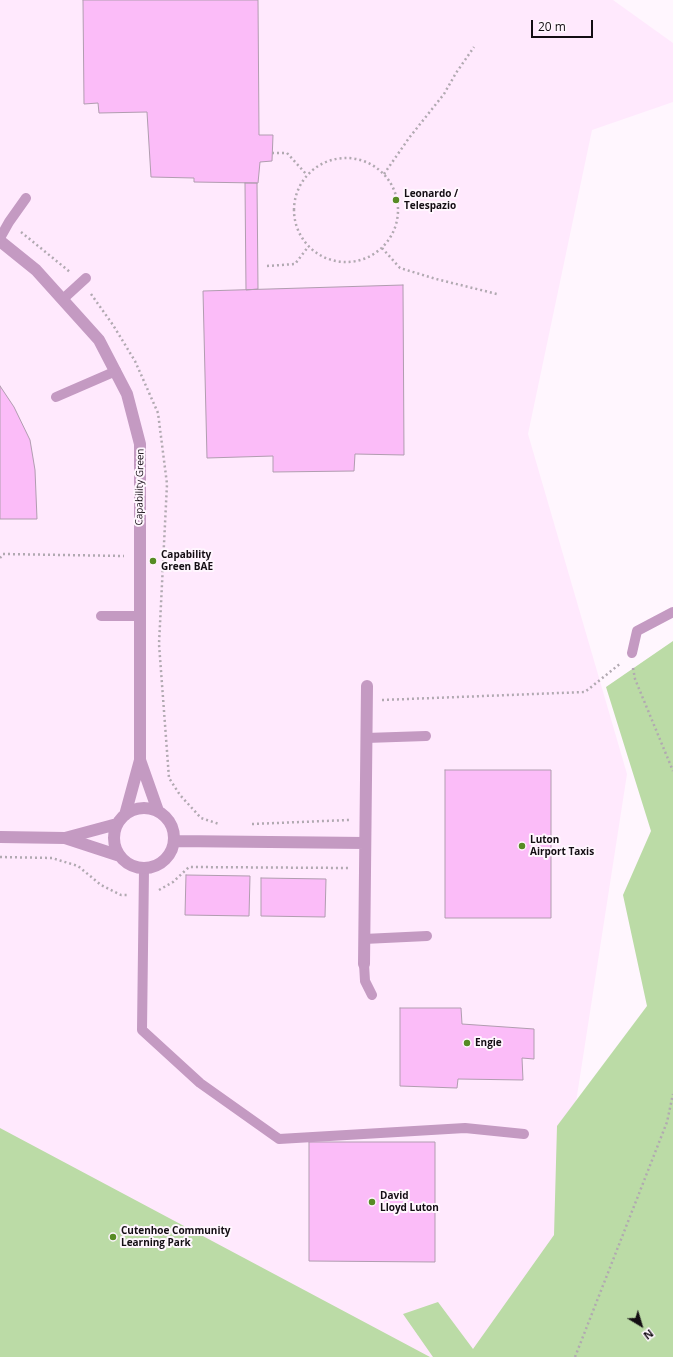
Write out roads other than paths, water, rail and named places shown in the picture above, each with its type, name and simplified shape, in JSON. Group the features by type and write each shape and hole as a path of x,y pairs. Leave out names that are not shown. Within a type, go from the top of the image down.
{"street":[{"name":"Capability Green","path":"0,241 36,270 99,340 127,394 140,444 140,760"},
{"path":"364,964 367,686"},
{"path":"140,760 158,811"},
{"path":"65,838 121,820 132,811 140,808 149,808 158,811 171,823 175,841 173,850 168,858 153,868 135,868 120,856 116,849 114,832 121,820 140,760"},
{"path":"0,837 65,838 120,856"},
{"path":"175,841 365,843"}],"lane":[{"path":"0,238 26,198"},
{"path":"63,299 84,280"},
{"path":"56,397 116,371"},
{"path":"632,653 637,632 673,612"},
{"path":"101,616 139,616"},
{"path":"366,738 426,736"},
{"path":"144,869 142,1030 200,1083 279,1140 465,1128 524,1134"},
{"path":"364,938 427,936"},
{"path":"364,964 365,981 372,995"}],"place":[{"name":"Leonardo / Telespazio","path":"396,200"},
{"name":"Capability Green BAE","path":"153,561"},
{"name":"Luton Airport Taxis","path":"522,846"},
{"name":"Engie","path":"467,1043"},
{"name":"David Lloyd Luton","path":"372,1202"},
{"name":"Cutenhoe Community Learning Park","path":"113,1237"}]}
